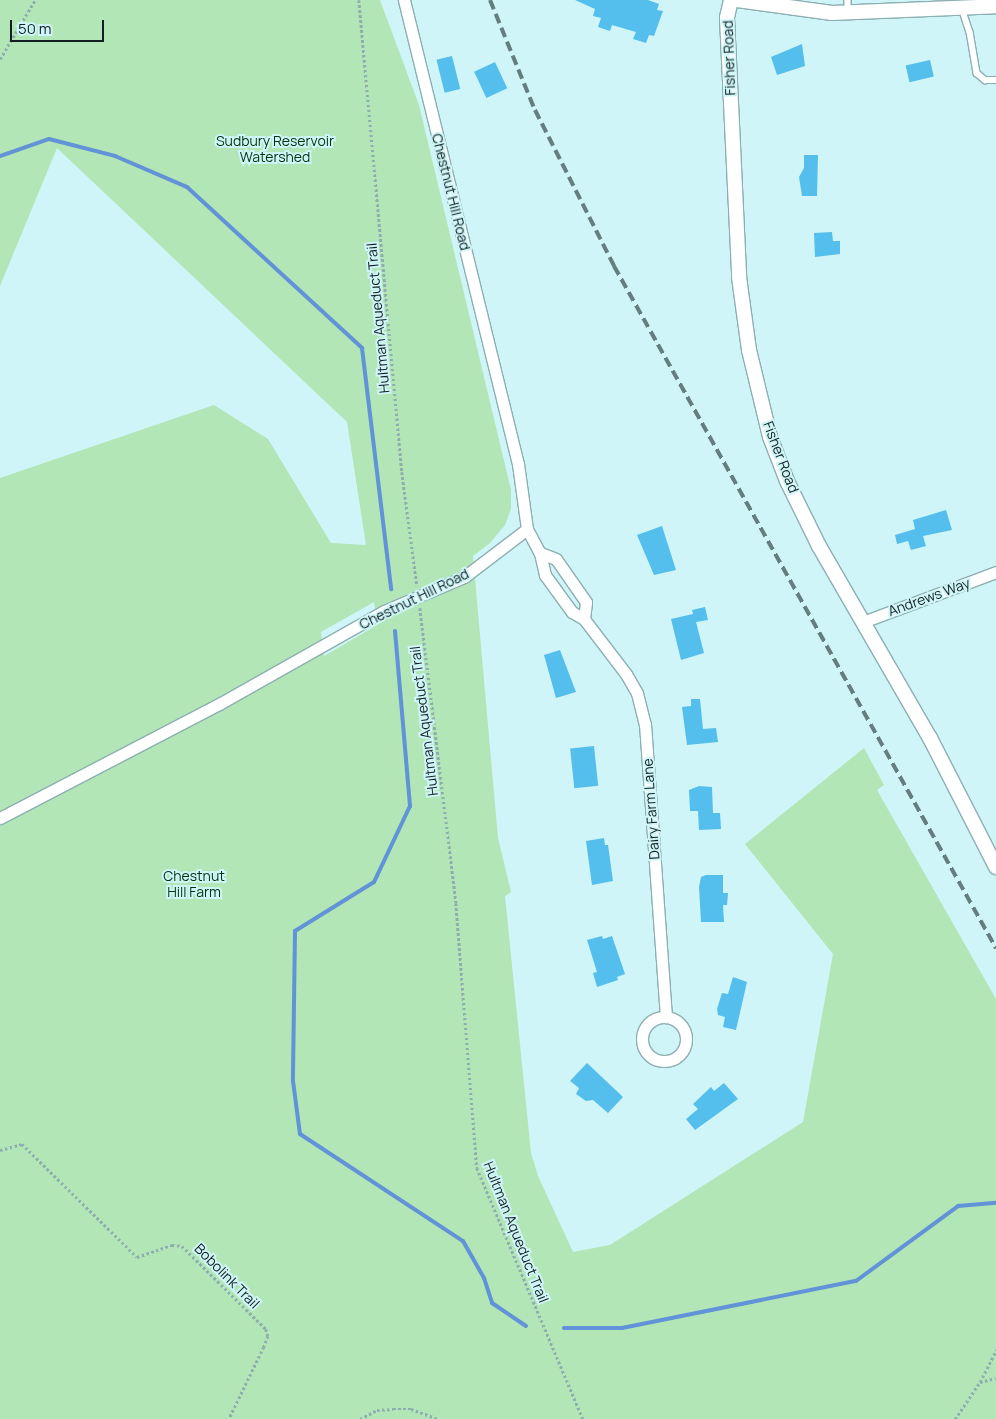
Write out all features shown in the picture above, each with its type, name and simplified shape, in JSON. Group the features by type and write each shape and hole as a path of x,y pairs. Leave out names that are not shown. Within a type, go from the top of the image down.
{"street":[{"name":"Chestnut Hill Road","path":"0,818 219,704 384,611 464,576 497,555 527,529 518,464 404,0"},
{"name":"Fisher Road","path":"731,0 727,18 737,253 743,317 770,437 787,481 819,546 930,738 996,868"},
{"path":"737,0 806,11 848,6 962,8 996,6"},
{"name":"Dairy Farm Lane","path":"527,529 540,553 545,575 572,612 584,619 626,674 637,693 645,724 666,1017"},
{"path":"540,553 556,559 586,602 584,619"},
{"name":"Andrews Way","path":"863,622 996,572"}],"lane":[{"path":"962,8 970,32 977,73 985,80 996,80"}],"path":[{"path":"0,59 35,0"},
{"name":"Hultman Aqueduct Trail","path":"360,0 402,472 456,902 477,1168 583,1419"},
{"name":"Bobolink Trail","path":"0,1150 22,1144 137,1257 172,1245 182,1246 266,1329 266,1342 229,1419"},
{"path":"955,1419 980,1382 996,1350"},
{"path":"980,1382 996,1378"},
{"path":"360,1419 377,1410 393,1408 411,1409 438,1419"}],"green space":[{"path":"0,0 380,0 419,105 511,490 511,509 505,525 490,543 473,556 498,838 511,892 505,896 531,1153 538,1176 573,1252 610,1245 803,1122 833,954 745,844 864,748 884,785 877,790 996,999 996,1419 0,1419 0,478 214,405 268,439 331,543 366,545 347,422 57,148 0,286","holes":["374,602 377,625 324,656 321,632"]}],"building":[{"path":"575,0 648,0 659,4 657,10 663,11 654,36 649,35 646,43 633,39 636,32 612,25 610,31 598,27 601,18 593,16 595,9"},
{"path":"802,44 805,66 777,75 771,57"},
{"path":"452,56 460,89 445,93 436,60"},
{"path":"930,60 934,77 909,82 906,66"},
{"path":"495,62 507,88 486,98 474,72"},
{"path":"804,155 818,155 817,196 802,196 799,177 804,168"},
{"path":"832,232 833,241 840,241 840,254 815,257 814,233"},
{"path":"946,510 952,530 923,536 926,546 911,550 908,541 897,544 895,535 915,529 913,520"},
{"path":"662,526 676,570 654,575 637,535"},
{"path":"705,607 708,620 696,622 704,653 681,660 671,619 693,614 692,610"},
{"path":"560,650 576,692 556,698 544,655"},
{"path":"691,699 700,699 703,729 716,728 718,742 687,745 682,707 691,706"},
{"path":"594,746 598,786 574,788 570,749"},
{"path":"699,786 712,787 713,813 720,813 721,829 699,830 698,811 690,811 689,790"},
{"path":"604,838 605,845 608,845 613,881 592,885 586,841"},
{"path":"706,875 723,875 723,893 728,893 727,905 723,905 724,922 701,922 699,887 701,877"},
{"path":"602,936 603,939 612,936 625,974 617,977 618,980 597,987 593,973 597,972 587,940"},
{"path":"733,977 747,982 736,1030 723,1027 725,1017 718,1015 717,1009 722,993 728,994"},
{"path":"587,1063 623,1097 608,1113 593,1100 586,1101 576,1094 579,1088 570,1081"},
{"path":"724,1083 738,1099 695,1130 686,1119 698,1109 693,1104 711,1087 714,1091"}],"waterway":[{"path":"0,156 49,139 115,156 187,187 362,348 391,589"},
{"path":"395,631 410,806 374,882 295,931 293,1081 300,1134 463,1241 484,1278 492,1303 526,1326"},
{"path":"564,1328 622,1328 856,1281 958,1206 996,1203"}],"railway":[{"path":"490,0 535,110 614,266 996,948"}],"park label":[{"name":"Sudbury Reservoir Watershed","path":"275,150"},
{"name":"Chestnut Hill Farm","path":"194,884"}]}
